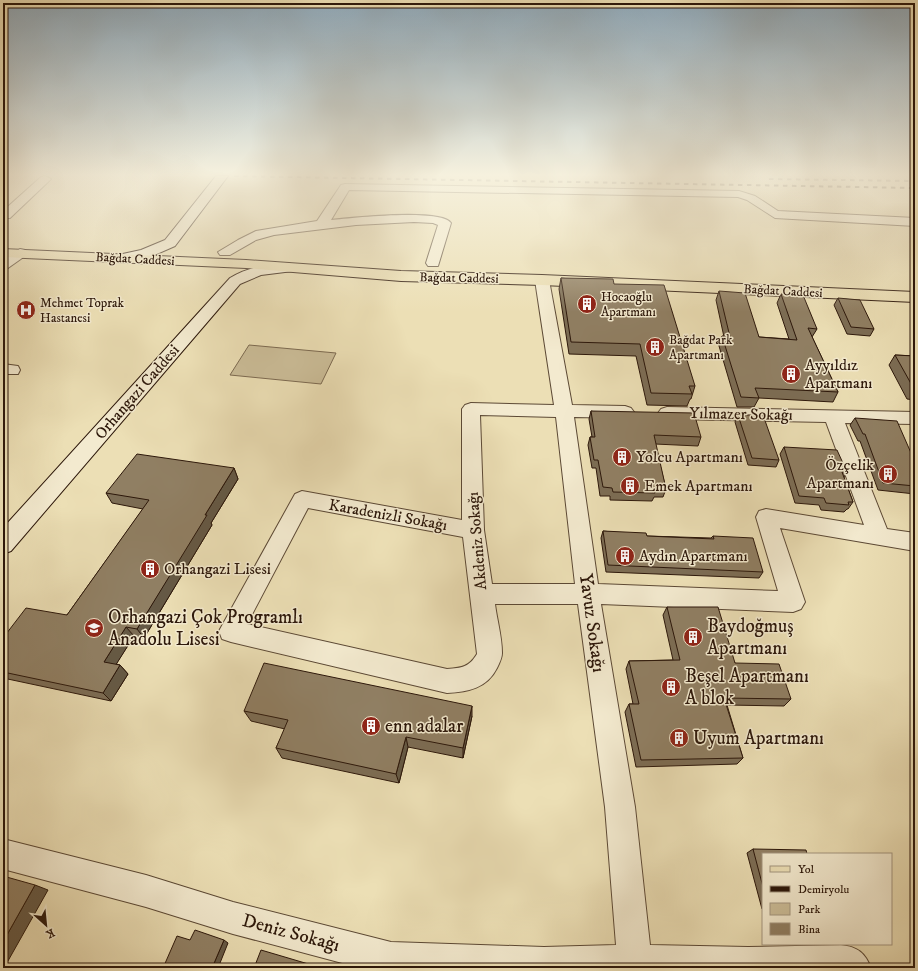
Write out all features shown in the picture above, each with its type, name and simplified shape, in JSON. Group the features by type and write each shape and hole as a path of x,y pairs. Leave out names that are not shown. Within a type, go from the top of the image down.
{"main road":[{"path":"169,248 186,221"},
{"name":"Bağdat Caddesi","path":"3,245 169,248 225,252 401,276 542,280 915,297"},
{"name":"Bağdat Caddesi","path":"3,253 123,258 169,248 202,262 246,264 283,261 389,261"},
{"name":"Orhangazi Caddesi","path":"3,544 235,281 246,274 283,261"},
{"path":"202,262 217,265 222,268 226,278"},
{"name":"Bağdat Caddesi","path":"401,276 414,274 420,270 418,266 411,262 476,264 915,287"},
{"name":"Orhangazi Caddesi","path":"3,528 226,278 246,264"},
{"path":"465,278 458,276 455,272 457,269 476,264"}],"street":[{"path":"225,252 260,234 322,224 362,221"},
{"path":"433,263 445,223 443,221"},
{"path":"903,221 915,222"},
{"path":"3,265 20,254"},
{"name":"Yavuz Sokağı","path":"542,280 564,410 588,594 620,807 634,965"},
{"name":"Yılmazer Sokağı","path":"471,409 915,418"},
{"name":"Akdeniz Sokağı","path":"471,409 473,530 490,655 482,671"},
{"path":"833,416 879,536"},
{"name":"Karadenizli Sokağı","path":"473,530 302,499 231,631 447,681 465,680 482,671"},
{"path":"482,594 588,594 793,602 766,517 915,542"},
{"name":"Deniz Sokağı","path":"3,854 146,891 390,964 634,965 841,962 852,966"}],"green space":[{"path":"249,345 336,353 321,384 230,375"}],"building":[{"path":"561,278 613,279 614,284 664,285 695,386 689,386 692,394 651,393 640,344 571,342"},
{"path":"719,291 745,293 759,337 797,340 781,294 803,295 817,329 808,328 838,392 755,388 759,398 741,397 722,336 730,337"},
{"path":"838,298 860,300 874,329 851,327"},
{"path":"895,355 915,356 915,389 914,389"},
{"path":"591,411 694,413 701,437 654,435 666,489 654,489 655,493 613,492 612,488 603,487 598,460 594,460 590,437 595,437"},
{"path":"738,415 763,415 779,460 752,458"},
{"path":"855,418 897,421 915,462 915,486 883,483 865,434 863,434"},
{"path":"784,447 837,450 847,472 842,472 853,502 848,502 849,505 826,503 824,498 799,496"},
{"name":"Orhangazi Lisesi","path":"137,454 234,468 137,629 126,627 104,662 120,665 103,693 3,672 3,638 26,608 67,615 149,500 106,493"},
{"path":"603,531 646,533 647,536 714,539 713,536 753,538 763,572 608,565"},
{"path":"667,607 718,607 735,663 779,664 791,699 724,698 743,758 641,760 629,704 639,704 629,661 680,660"},
{"name":"enn adalar","path":"264,663 472,706 463,748 406,737 396,774 276,748 288,720 244,711"},
{"path":"753,849 806,850 807,853 762,853 762,883"},
{"path":"3,876 35,885 3,942"},
{"path":"195,930 224,940 212,968 163,968 177,936 190,940"},
{"path":"261,950 322,968 254,968"}],"place":[{"name":"Hocaoğlu Apartmanı","path":"587,304"},
{"name":"Mehmet Toprak Hastanesi","path":"26,310"},
{"name":"Bağdat Park Apartmanı","path":"655,347"},
{"name":"Ayyıldız Apartmanı","path":"791,374"},
{"name":"Yolcu Apartmanı","path":"622,457"},
{"name":"Özçelik Apartmanı","path":"888,474"},
{"name":"Emek Apartmanı","path":"630,486"},
{"name":"Aydın Apartmanı","path":"625,556"},
{"name":"Orhangazi Lisesi","path":"150,569"},
{"name":"Orhangazi Çok Programlı Anadolu Lisesi","path":"94,628"},
{"name":"Baydoğmuş Apartmanı","path":"693,637"},
{"name":"Beşel Apartmanı A blok","path":"671,687"},
{"name":"enn adalar","path":"371,726"},
{"name":"Uyum Apartmanı","path":"679,738"}]}
